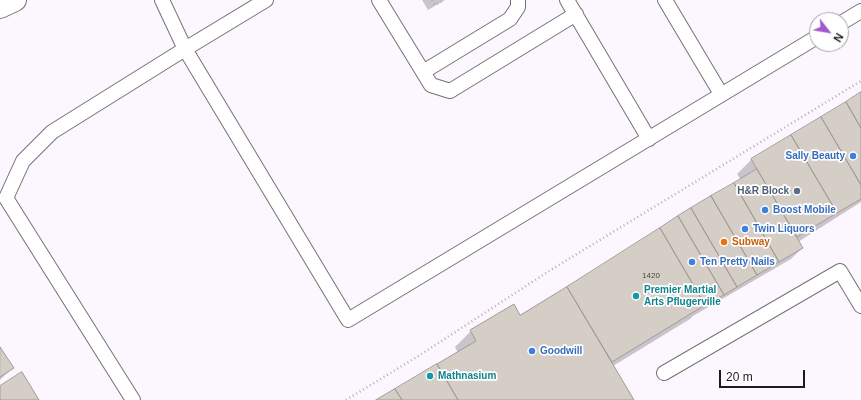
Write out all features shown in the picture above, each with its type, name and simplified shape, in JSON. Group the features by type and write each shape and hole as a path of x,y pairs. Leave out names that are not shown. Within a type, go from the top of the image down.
{"main road":[{"path":"0,7 15,0"}],"lane":[{"path":"162,0 185,49 348,320 809,42"},
{"path":"133,400 6,198 23,161 52,132 266,0"},
{"path":"379,0 431,85 450,91 576,14"},
{"path":"423,72 510,19 518,8 518,0"},
{"path":"567,0 649,138"},
{"path":"665,0 721,94"},
{"path":"849,18 861,11"},
{"path":"664,373 840,270 861,306"}],"path":[{"path":"432,0 435,5 444,0"},
{"path":"346,400 420,355 549,271 861,81"}],"building":[{"path":"861,92 861,128 846,102"},
{"name":"Sally Beauty","path":"846,102 861,128 861,185 821,117"},
{"path":"821,117 861,185 861,199 837,213 791,135"},
{"name":"H&R Block","path":"791,135 837,213 797,237 751,159"},
{"name":"Boost Mobile","path":"757,169 803,248 779,262 734,183"},
{"name":"Twin Liquors","path":"734,183 779,262 757,275 711,196"},
{"name":"Subway","path":"711,196 757,275 737,287 691,208"},
{"path":"691,208 737,287 724,295 678,216"},
{"name":"Ten Pretty Nails","path":"678,216 724,295 705,305 660,228"},
{"name":"Premier Martial Arts Pflugerville","path":"660,228 705,305 612,362 567,287"},
{"name":"Goodwill","path":"567,287 634,400 458,400 437,364 476,341 470,330 514,304 520,315"},
{"path":"0,347 14,368 0,377"},
{"name":"Mathnasium","path":"437,364 458,400 402,400 395,389"},
{"path":"22,372 39,400 0,400 0,386"},
{"path":"395,389 402,400 376,400"}],"place":[{"name":"Sally Beauty","path":"853,156"},
{"name":"H&R Block","path":"797,191"},
{"name":"Boost Mobile","path":"765,210"},
{"name":"Twin Liquors","path":"745,229"},
{"name":"Subway","path":"724,242"},
{"name":"Ten Pretty Nails","path":"692,262"},
{"name":"Premier Martial Arts Pflugerville","path":"636,296"},
{"name":"Goodwill","path":"532,351"},
{"name":"Mathnasium","path":"430,376"}]}
